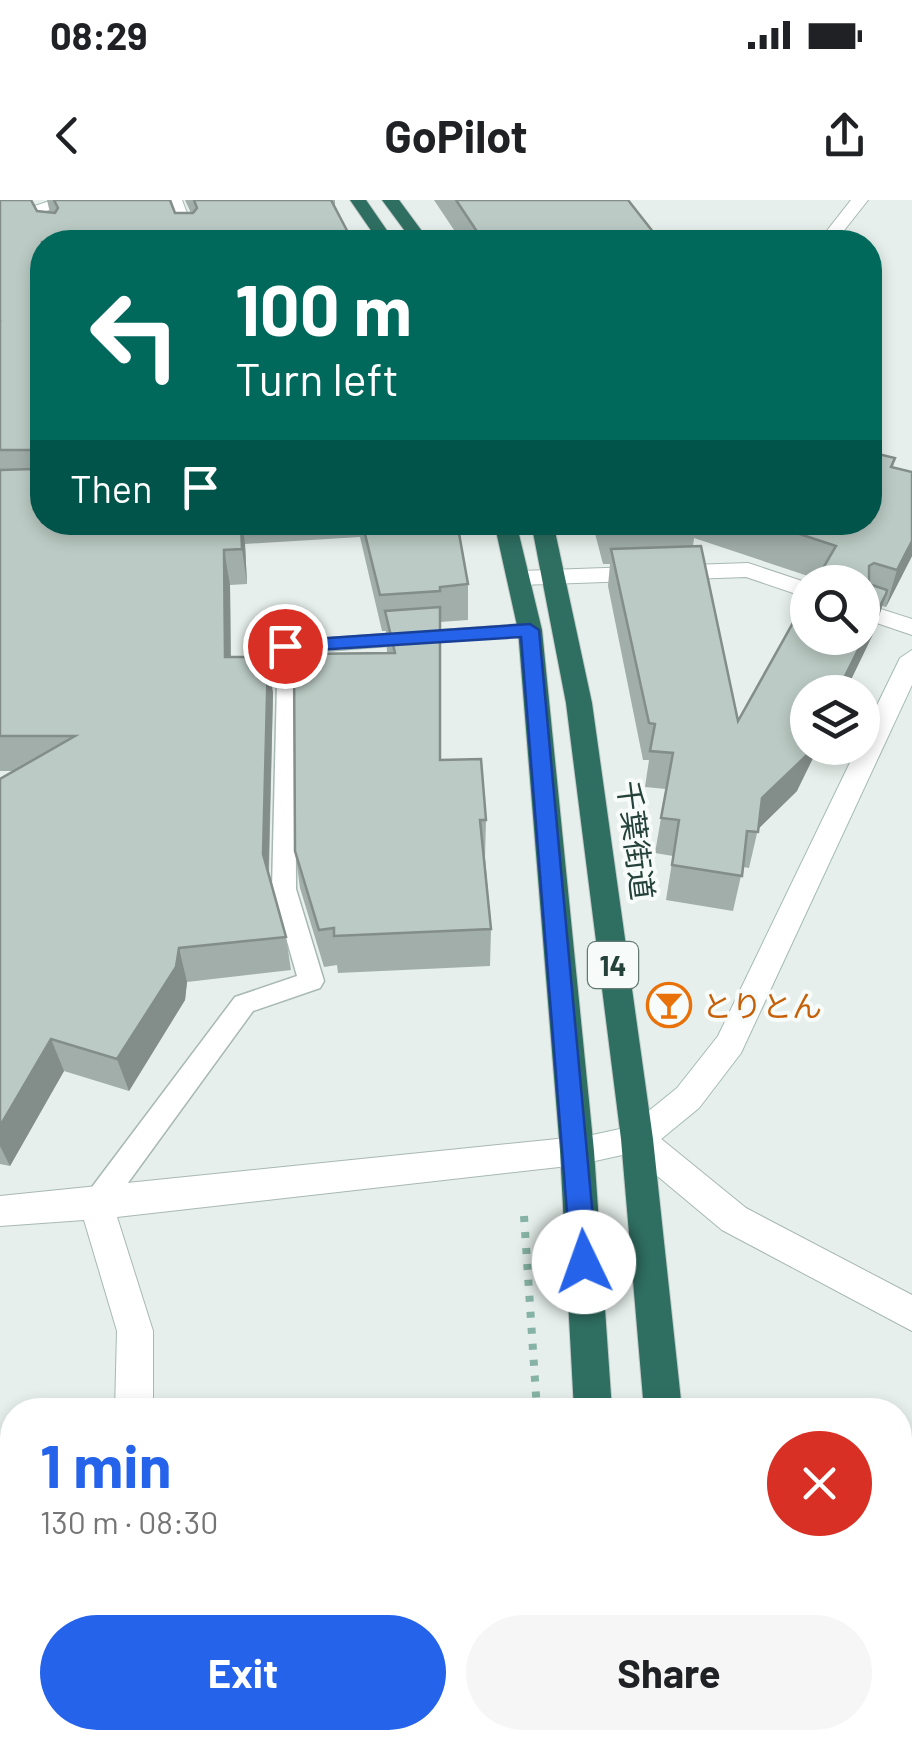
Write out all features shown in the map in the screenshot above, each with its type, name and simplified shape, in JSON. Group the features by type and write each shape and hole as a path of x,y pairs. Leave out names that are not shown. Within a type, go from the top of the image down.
{"highway":[{"path":"358,200 379,230"},
{"path":"390,200 413,230"},
{"name":"14","path":"508,535 530,630 577,1151 592,1398"},
{"name":"千葉街道","path":"545,535 580,703 637,1139 662,1398"}],"street":[{"path":"0,222 42,218 70,200"},
{"path":"174,200 185,230"},
{"path":"836,230 860,200"},
{"path":"520,578 748,570 790,585"},
{"path":"880,616 912,627"},
{"path":"0,1211 577,1151 637,1139 688,1098 730,1044 912,658"},
{"path":"637,1139 734,1219 912,1314"},
{"path":"96,1204 135,1332 134,1398"}],"lane":[{"path":"96,1204 244,1004 311,982 284,889 285,646 530,630"}],"path":[{"path":"524,1216 536,1398"}],"building":[{"path":"0,200 31,200 37,211 55,213 58,208 54,200 170,200 175,213 193,213 197,208 194,200 331,200 347,230 30,230 30,450 0,450"},
{"path":"456,200 628,200 652,230 476,230"},
{"path":"882,455 895,458 891,467 912,472 912,541 897,570 874,563 825,565 836,546 803,535 882,535"},
{"path":"30,469 30,535 241,535 242,549 224,550 225,657 268,657 263,854 286,937 179,948 176,967 117,1059 51,1039 0,1126 0,779 75,736 0,736 0,470"},
{"path":"365,535 459,535 468,584 440,587 440,591 380,595"},
{"path":"701,546 738,721 790,628 790,655 856,655 846,675 790,675 790,765 797,765 762,798 758,832 747,831 742,876 672,865 679,820 661,818 673,753 650,751 655,724 649,723 611,549"},
{"path":"880,588 887,590 880,606"},
{"path":"440,607 440,760 481,759 486,820 480,820 491,929 334,936 334,928 319,930 295,851 294,654 395,653 385,611"}],"place":[{"name":"とりとん","path":"669,1005"}],"route":[{"path":"285,646 530,630 584,1262"}]}
